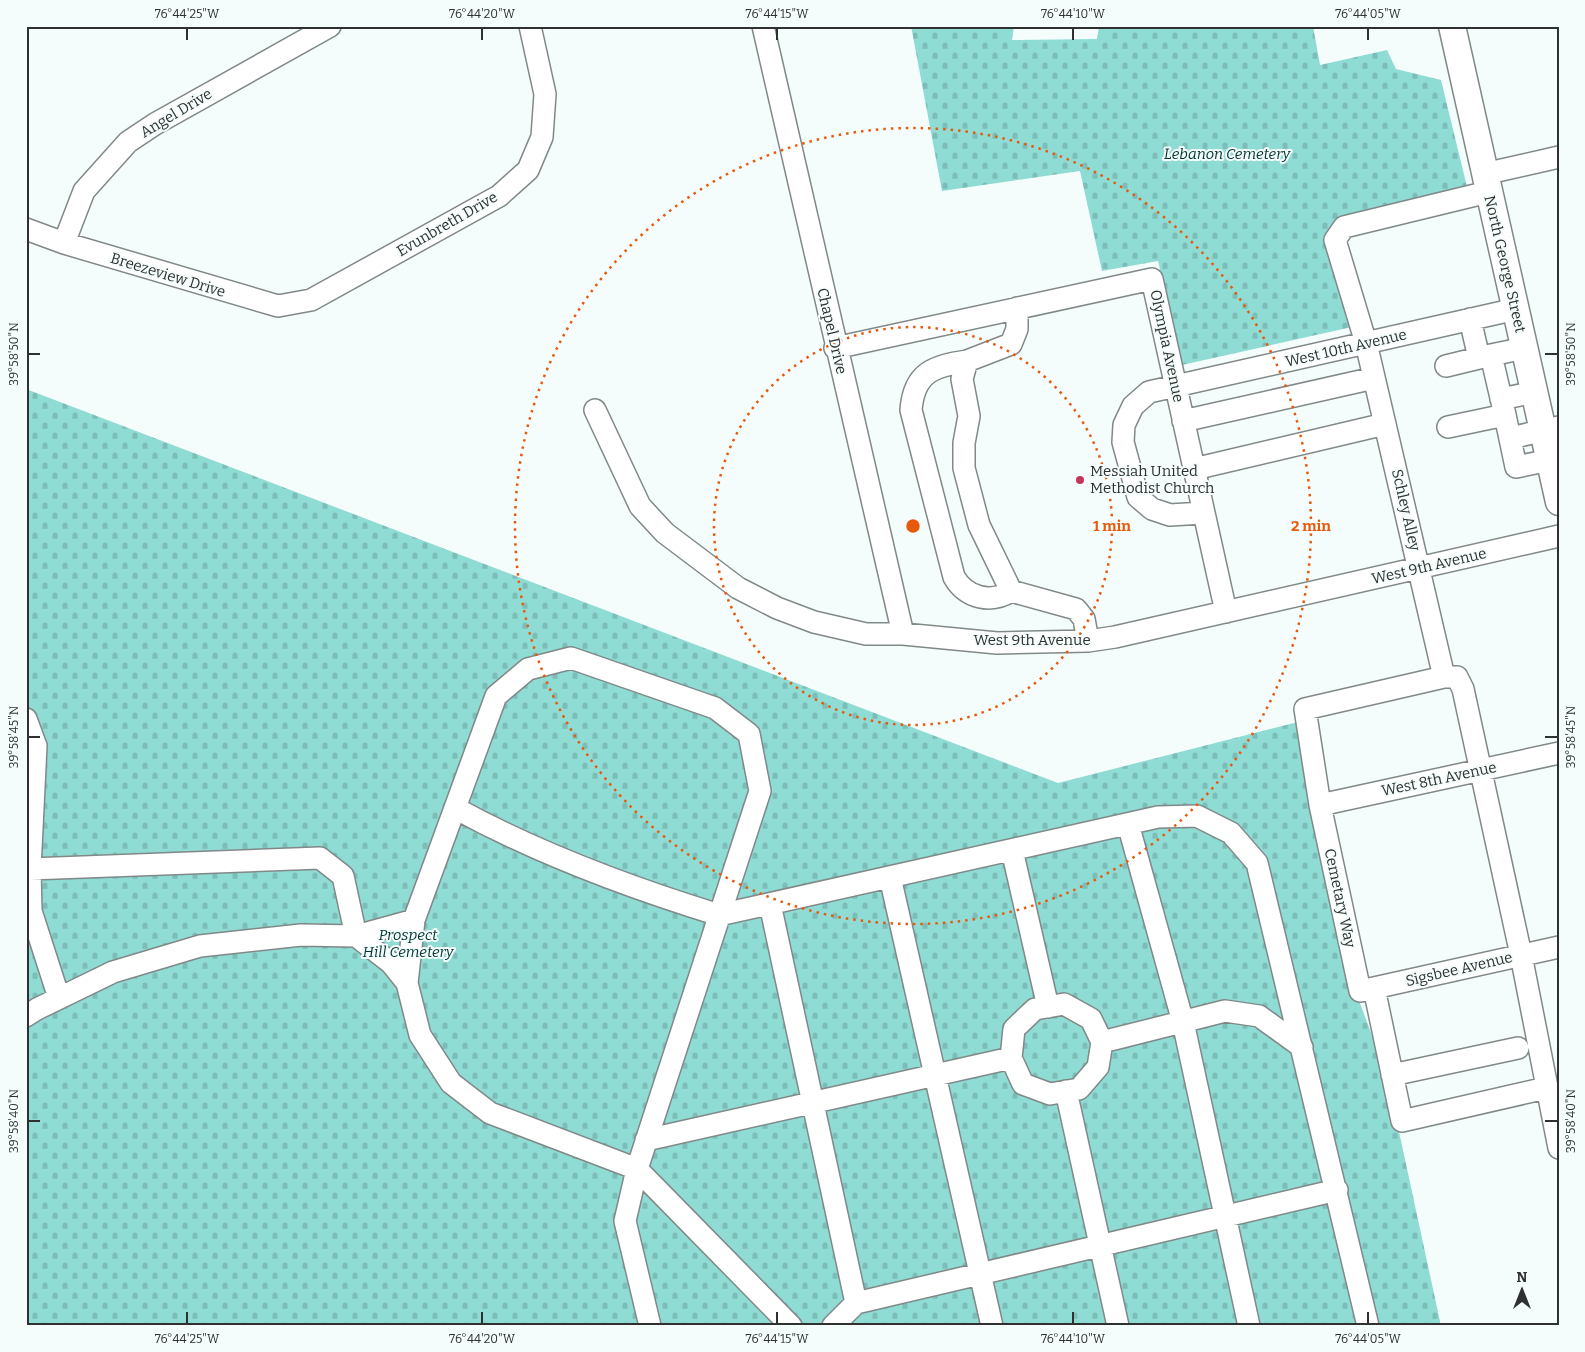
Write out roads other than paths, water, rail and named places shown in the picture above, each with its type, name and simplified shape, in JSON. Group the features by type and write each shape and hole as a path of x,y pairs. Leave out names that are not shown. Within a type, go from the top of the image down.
{"main road":[{"name":"North George Street","path":"1452,26 1486,183 1535,392 1551,428 1550,460 1558,495"}],"street":[{"name":"Angel Drive","path":"64,243 84,191 128,142 155,124 330,26"},
{"name":"Evunbreth Drive","path":"311,300 499,196 528,170 542,137 545,94 530,26"},
{"name":"Chapel Drive","path":"763,26 835,348 903,634"},
{"path":"1486,183 1559,157"},
{"name":"Schley Alley","path":"1444,677 1366,343 1335,240 1344,228 1486,183"},
{"name":"Breezeview Drive","path":"26,229 64,243 278,306 311,300"},
{"name":"Olympia Avenue","path":"835,348 1152,279 1226,612"},
{"path":"1017,308 1017,329 1011,344 967,361 931,370 923,376 912,396 911,410 954,577 961,589 972,596 1000,598 1011,591 1076,609 1084,619 1088,641"},
{"name":"West 10th Avenue","path":"1204,513 1170,515 1152,509 1138,497 1123,442 1124,425 1133,406 1149,392 1516,309"},
{"path":"1470,319 1503,407 1516,467 1550,460"},
{"path":"1446,366 1525,348"},
{"path":"967,361 962,379 969,416 964,443 964,468 978,524 1011,591"},
{"path":"1183,422 1374,378"},
{"path":"1448,427 1503,407 1535,392"},
{"name":"West 9th Avenue","path":"594,410 640,506 665,532 738,588 777,608 814,622 866,634 903,634 997,643 1088,641 1116,637 1559,536"},
{"path":"1194,469 1385,424"},
{"path":"1510,438 1551,428"},
{"path":"650,1326 624,1221 637,1169 646,1140 760,791 749,734 715,708 570,658 528,668 496,696 414,920 407,983 420,1035 452,1083 490,1114 637,1169 791,1326"},
{"path":"1444,677 1457,677 1464,689 1521,955 1559,1148"},
{"name":"Cemetary Way","path":"1444,677 1305,709 1320,805 1367,989 1392,1075 1402,1121 1546,1088"},
{"path":"26,719 36,746 29,911 59,998"},
{"name":"West 8th Avenue","path":"1320,805 1559,753"},
{"path":"455,808 502,834 557,859 719,915 1158,817 1197,816 1231,833 1257,863 1337,1190 1368,1326"},
{"path":"1128,824 1183,1022 1249,1326"},
{"path":"1012,850 1048,1006"},
{"path":"30,869 320,858 343,876 356,936 391,963 407,983"},
{"path":"890,877 992,1326"},
{"path":"770,904 856,1302"},
{"path":"26,1016 113,972 200,946 301,935 356,936 414,920"},
{"name":"Sigsbee Avenue","path":"1367,989 1559,947"},
{"path":"1064,1004 1091,1019 1102,1042 1098,1067 1079,1089 1050,1094 1023,1084 1012,1058 1014,1030 1035,1009 1048,1006 1064,1004"},
{"path":"1102,1042 1225,1011 1259,1016 1302,1047"},
{"path":"1392,1075 1518,1048"},
{"path":"646,1140 1012,1058"},
{"path":"1066,1091 1118,1326"},
{"path":"833,1326 856,1302 1337,1190"}],"place":[{"name":"Messiah United Methodist Church","path":"1080,480"}],"park label":[{"name":"Lebanon Cemetery","path":"1227,154"},
{"name":"Prospect Hill Cemetery","path":"408,944"}]}
